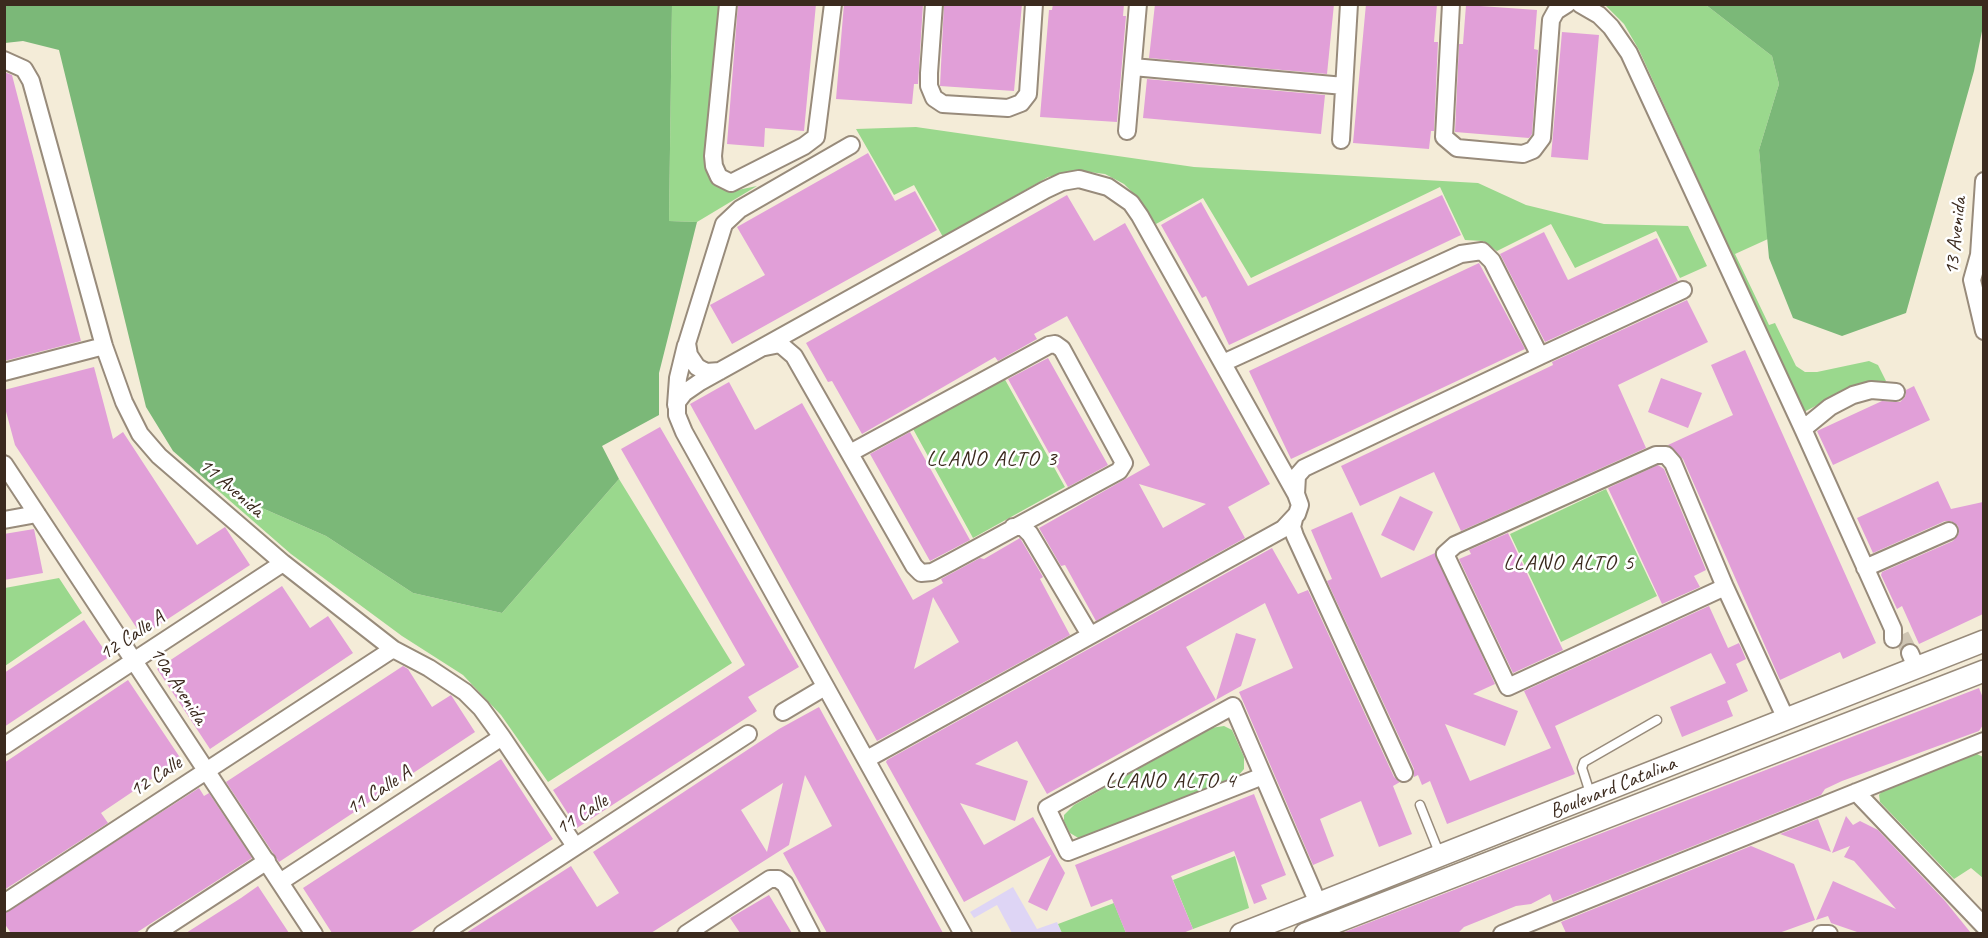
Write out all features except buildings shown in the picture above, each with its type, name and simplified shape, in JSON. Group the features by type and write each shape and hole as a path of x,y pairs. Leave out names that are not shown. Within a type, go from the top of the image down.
{"street":[{"path":"728,4 713,156 719,177 731,183 804,146 816,137 833,4"},
{"path":"934,4 929,82 934,98 943,104 1008,108 1021,103 1028,94 1034,4"},
{"path":"1127,131 1138,4"},
{"path":"1341,140 1349,4"},
{"path":"1450,4 1444,137 1457,148 1523,154 1538,146 1542,138 1551,20 1556,11 1567,4"},
{"path":"1580,4 1599,15 1611,27 1629,53 1803,429 1895,635"},
{"name":"11 Avenida","path":"9,61 24,69 31,81 104,346 124,402 136,428 148,445 283,562 393,649 429,668 465,692 502,737 575,846"},
{"path":"1133,67 1344,86"},
{"path":"851,146 728,218 722,227 678,378 676,409 684,432 963,933"},
{"path":"676,409 684,393 720,371 1045,190 1062,182 1079,179 1108,187 1135,208 1296,495 1299,505 1292,527 1295,536 1404,773"},
{"name":"13 Avenida","path":"1983,181 1981,254 1972,280 1983,331"},
{"path":"1223,363 1461,254 1475,250 1487,254 1492,261 1540,356"},
{"path":"1296,495 1297,476 1301,470 1683,290"},
{"path":"687,343 689,355 697,368 706,372 720,371"},
{"path":"761,348 780,345 795,356 914,566 921,573 939,569 1119,471 1124,463 1062,349 1055,344 1048,345 850,453"},
{"path":"4,372 104,346"},
{"path":"1803,429 1830,407 1853,395 1871,390 1896,392"},
{"path":"1725,587 1508,687 1445,554 1455,545 1661,454 1670,458 1725,587 1786,719"},
{"name":"10a Avenida","path":"4,464 314,933"},
{"path":"4,520 37,514"},
{"path":"867,759 1283,529 1294,519"},
{"path":"1013,528 1023,527 1029,534 1090,635"},
{"path":"1866,568 1949,531"},
{"name":"12 Calle A","path":"4,746 283,562"},
{"name":"Boulevard Catalina","path":"1241,933 1786,719 1907,662 1983,641"},
{"name":"12 Calle","path":"4,903 393,649"},
{"name":"Boulevard Catalina","path":"1305,933 1983,671"},
{"path":"783,712 825,687"},
{"path":"1263,776 1068,852 1047,808 1233,706 1318,903"},
{"name":"11 Calle","path":"442,933 748,734"},
{"name":"11 Calle A","path":"280,882 502,737"},
{"path":"1502,933 1528,930 1983,741"},
{"path":"1856,792 1983,926"},
{"path":"155,933 267,861"},
{"path":"686,933 770,879 778,879 784,884 811,933"},
{"path":"1821,933 1829,933"}],"lane":[{"path":"1591,796 1582,768 1584,762 1658,720"},
{"path":"1420,805 1441,856"}],"shaded area":[{"path":"1013,887 1037,929 1057,922 1062,933 1012,933 997,905 974,918 970,912"}],"green space":[{"path":"5,4 672,5 669,221 697,222 659,373 659,415 602,446 619,479 502,613 413,593 326,536 214,487 173,451 146,407 59,50 23,41 5,43"},
{"path":"672,5 721,5 708,174 713,183 728,192 757,186 697,222 669,221"},
{"path":"1605,5 1706,5 1772,56 1779,84 1759,150 1768,239 1735,254 1769,325 1775,323 1796,366 1805,372 1817,372 1869,361 1878,365 1886,381 1844,391 1804,412 1639,50 1624,24"},
{"path":"1706,5 1983,5 1983,26 1974,71 1906,313 1842,336 1793,318 1769,258 1759,150 1779,84 1772,56"},
{"path":"916,127 1194,167 1478,183 1526,205 1604,224 1688,226 1707,266 1680,278 1656,231 1575,268 1551,224 1497,251 1483,241 1465,240 1440,187 1251,278 1203,198 1156,224 1140,200 1124,184 1105,174 1081,171 1048,177 943,237 914,185 894,195 856,129"},
{"path":"1003,376 1065,487 973,538 912,427"},
{"path":"619,479 732,663 548,782 501,715 463,675 402,636 291,554 214,487 326,536 413,593 502,613"},
{"path":"1606,489 1657,596 1561,642 1510,534"},
{"path":"59,578 82,613 5,666 5,588"},
{"path":"1224,726 1232,730 1244,757 1244,769 1238,776 1080,839 1070,833 1064,821 1064,815 1074,805 1211,728"},
{"path":"1975,753 1983,757 1983,878 1971,868 1954,879 1880,802 1879,795 1883,790"},
{"path":"1235,856 1249,908 1193,929 1173,880"},
{"path":"1114,903 1126,933 1062,933 1058,924"}],"tunnel":[{"path":"1901,635 1910,653"}],"district":[{"name":"LLANO ALTO 3","path":"992,459"},
{"name":"LLANO ALTO 5","path":"1569,563"},
{"name":"LLANO ALTO 4","path":"1171,781"}]}
